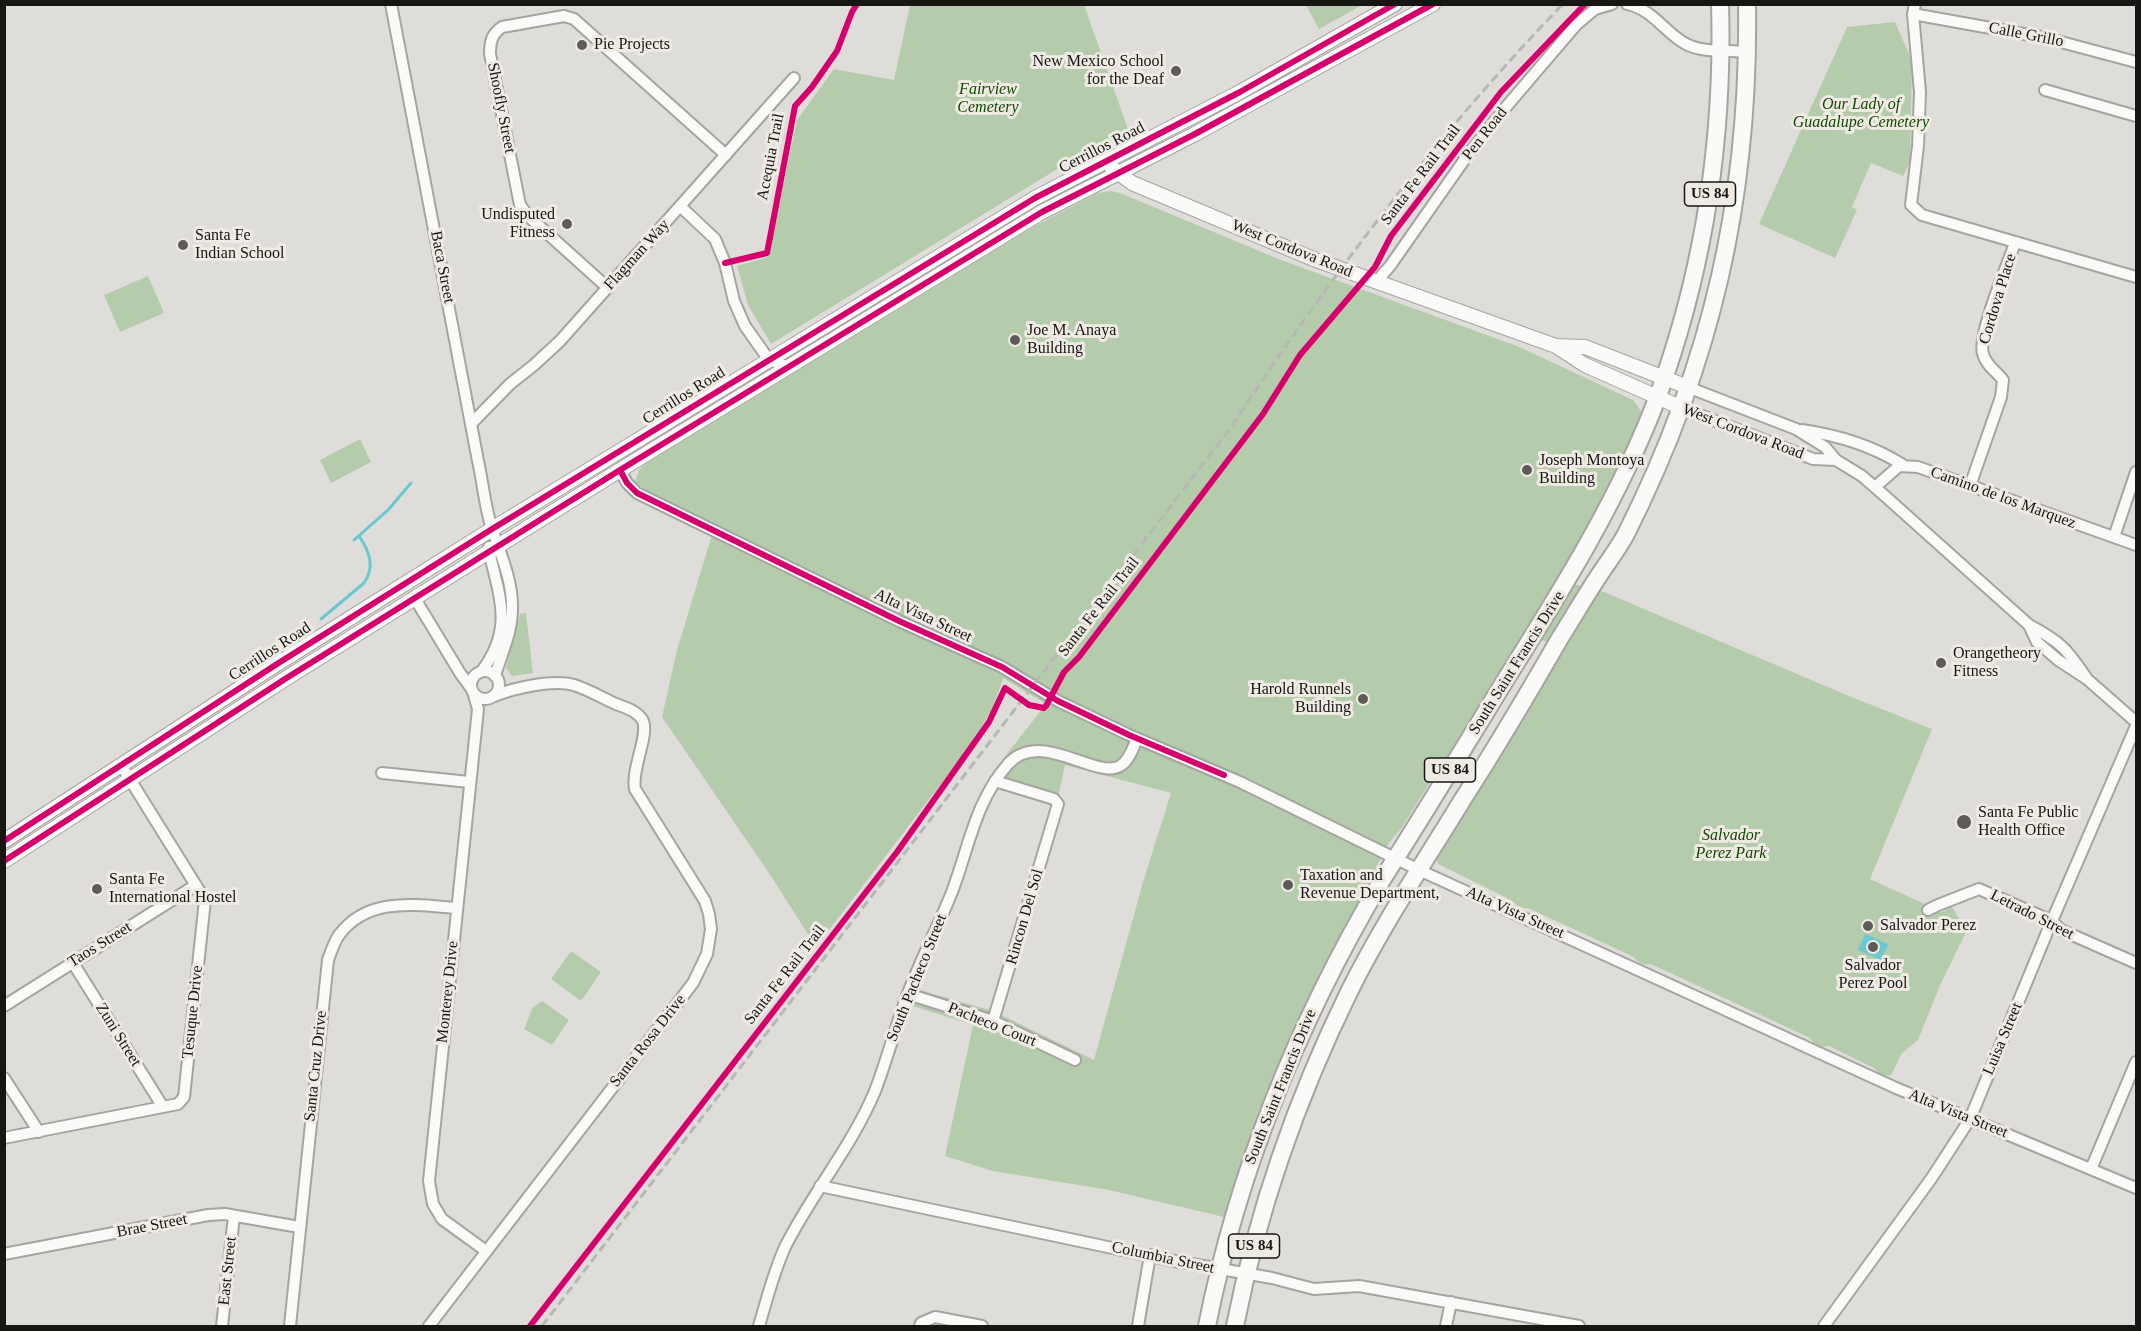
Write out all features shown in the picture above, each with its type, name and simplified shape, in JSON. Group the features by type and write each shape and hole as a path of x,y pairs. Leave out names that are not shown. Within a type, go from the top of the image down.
{"highway":[{"name":"South Saint Francis Drive","path":"1208,1326 1220,1270 1249,1167 1282,1074 1336,960 1396,858 1579,562 1621,483 1657,398 1691,289 1708,206 1719,124 1722,50 1720,4"},
{"name":"South Saint Francis Drive","path":"1235,1326 1263,1210 1304,1091 1360,972 1419,870 1539,678 1588,593 1623,540 1690,388 1720,281 1740,169 1745,115 1747,4"}],"main road":[{"name":"Cerrillos Road","path":"4,842 277,664 492,529 1035,198 1271,75 1395,4"},
{"name":"Cerrillos Road","path":"4,861 414,597 1042,212 1280,89 1433,4"},
{"path":"1271,75 1280,89"},
{"name":"West Cordova Road","path":"1104,161 1132,183 1376,282 1556,346 1585,365 1682,408"},
{"name":"West Cordova Road","path":"1556,346 1585,346 1690,388"}],"street":[{"name":"Baca Street","path":"391,4 494,547"},
{"name":"Pen Road","path":"1376,282 1390,266 1467,156 1506,107 1576,25 1595,9 1612,4"},
{"path":"1628,4 1653,16 1684,43 1695,48 1747,52"},
{"path":"1914,9 1920,92 1918,146 1911,205 1922,215 2136,277"},
{"name":"Calle Grillo","path":"1914,9 2046,38 2136,62"},
{"name":"Shoofly Street","path":"608,288 528,216 520,205 490,54 490,43 494,33 502,27 564,16 574,19 726,155"},
{"name":"Flagman Way","path":"471,424 510,384 564,337 794,78"},
{"path":"2045,90 2136,116"},
{"path":"681,207 715,239 745,326 769,360 789,367"},
{"name":"Cordova Place","path":"1970,486 2001,397 2003,380 1987,363 1982,352 1986,326 2015,243"},
{"name":"West Cordova Road","path":"1690,388 1796,429 1825,447 1836,460 1875,487 2029,625 2053,637 2066,649 2087,679 2136,724"},
{"name":"West Cordova Road","path":"1682,408 1813,459 1836,460"},
{"name":"Camino de los Marquez","path":"1796,429 1833,436 1884,454 1903,465 1918,467 2136,546"},
{"path":"1875,487 1895,468 1903,465"},
{"name":"Alta Vista Street","path":"620,470 627,483 637,493 899,621 1002,667 1058,700 1137,739 1240,782 1419,870 1888,1085 2136,1188"},
{"path":"2114,537 2136,472"},
{"path":"494,547 502,608 502,626 496,650 472,681 473,691 490,698 513,689"},
{"path":"478,709 498,690 497,679 512,609 494,547"},
{"name":"Monterey Drive","path":"414,597 473,691 478,709 429,1181 433,1204 442,1219 486,1251"},
{"path":"460,673 489,672 513,689"},
{"name":"Santa Rosa Drive","path":"429,1326 693,983 707,954 711,929 705,901 635,789 633,780 644,732 643,722 636,712 574,685 558,684 513,689"},
{"name":"Luisa Street","path":"1824,1326 1931,1179 1970,1119 2136,724"},
{"name":"South Pacheco Street","path":"759,1326 781,1256 875,1091 908,994 952,890 980,806 995,781 1012,760 1030,752 1048,752 1100,766 1116,767 1126,760 1137,739"},
{"name":"Tesuque Drive","path":"4,1138 178,1104 184,1097 205,900 121,765"},
{"path":"382,773 469,782"},
{"name":"Rincon Del Sol","path":"993,1021 1058,804 1054,799 995,781"},
{"name":"Taos Street","path":"4,1006 196,885"},
{"name":"Letrado Street","path":"1928,910 1978,889 2052,921 2061,930 2136,963"},
{"name":"Santa Cruz Drive","path":"290,1326 328,960 339,935 354,920 378,907 400,904 457,908"},
{"name":"Zuni Street","path":"73,963 163,1107"},
{"name":"Pacheco Court","path":"908,994 993,1021 1075,1060"},
{"path":"2091,1169 2136,1062"},
{"path":"4,1077 39,1132"},
{"name":"Columbia Street","path":"820,1186 1150,1256 1272,1278 1314,1289 1359,1286 1579,1326"},
{"name":"Brae Street","path":"4,1254 208,1215 225,1214 299,1227"},
{"name":"East Street","path":"222,1326 234,1216"},
{"path":"1138,1326 1150,1256"},
{"path":"1446,1326 1451,1302"},
{"path":"920,1326 921,1323 934,1317 982,1326"}],"green space":[{"name":"Fairview Cemetery","path":"910,5 1084,5 1129,132 1082,154 771,344 748,305 737,266 768,257 797,120 834,69 894,80"},
{"path":"1306,5 1362,5 1319,29"},
{"name":"Our Lady of Guadalupe Cemetery","path":"1895,22 1912,61 1910,162 1903,176 1871,163 1852,207 1857,210 1835,258 1759,224 1847,27"},
{"name":"Salvador Perez Park","path":"1110,191 1120,193 1281,260 1517,346 1633,400 1641,411 1639,427 1562,581 1604,592 1932,729 1870,879 1942,912 1952,907 1961,921 1970,924 1941,983 1918,1040 1902,1053 1891,1075 1885,1076 1874,1068 1829,1046 1820,1047 1810,1038 1651,964 1641,963 1634,957 1528,908 1520,908 1511,900 1438,864 1436,856 1563,648 1528,635 1460,742 1440,766 1401,829 1383,853 1376,868 1373,883 1228,1218 1109,1190 993,1171 945,1156 973,1025 910,1005 916,989 993,1011 1094,1060 1143,882 1171,793 1065,765 1058,798 989,777 1046,704 1003,678 993,708 966,751 816,947 771,876 662,717 677,650 715,525 646,490 635,482 639,470 645,464 1033,227 1098,193"},
{"path":"148,276 164,313 120,332 104,295"},
{"path":"360,439 371,462 331,483 320,460"},
{"path":"526,613 533,673 512,676 506,668 520,614"},
{"path":"571,951 601,972 581,1001 551,979"},
{"path":"542,1001 569,1020 552,1045 524,1029 533,1007"}],"water":[{"name":"Salvador Perez Pool","path":"1865,934 1888,944 1881,960 1858,950"}],"waterway":[{"path":"354,540 388,510 411,483"},
{"path":"321,619 364,583 367,577 370,560 359,536"}],"railway":[{"path":"542,1326 1229,430 1305,318 1386,210 1472,104 1563,4"}],"cycle path":[{"name":"Acequia Trail","path":"725,263 767,253 795,106 812,87 837,51 857,4"},
{"path":"4,841 277,664 492,529 1035,198 1240,92 1395,4"},
{"path":"4,861 285,679 620,470 1042,212 1195,134 1433,4"},
{"name":"Santa Fe Rail Trail","path":"530,1326 897,852 989,722 1005,688 1029,705 1044,708 1046,706 1064,672 1079,657 1263,414 1300,355 1375,267 1391,236 1501,92 1585,4"},
{"path":"620,470 627,483 637,493 899,621 1002,667 1058,701 1129,735 1224,775"}],"place":[{"name":"Pie Projects","path":"582,45"},
{"name":"New Mexico School for the Deaf","path":"1176,71"},
{"name":"Undisputed Fitness","path":"567,224"},
{"name":"Santa Fe Indian School","path":"183,245"},
{"name":"Joe M. Anaya Building","path":"1015,340"},
{"name":"Joseph Montoya Building","path":"1527,470"},
{"name":"Orangetheory Fitness","path":"1941,663"},
{"name":"Harold Runnels Building","path":"1363,699"},
{"name":"Santa Fe Public Health Office","path":"1964,822"},
{"name":"Taxation and Revenue Department,","path":"1288,885"},
{"name":"Santa Fe International Hostel","path":"97,889"},
{"name":"Salvador Perez","path":"1868,926"},
{"name":"Salvador Perez Pool","path":"1873,947"}]}
